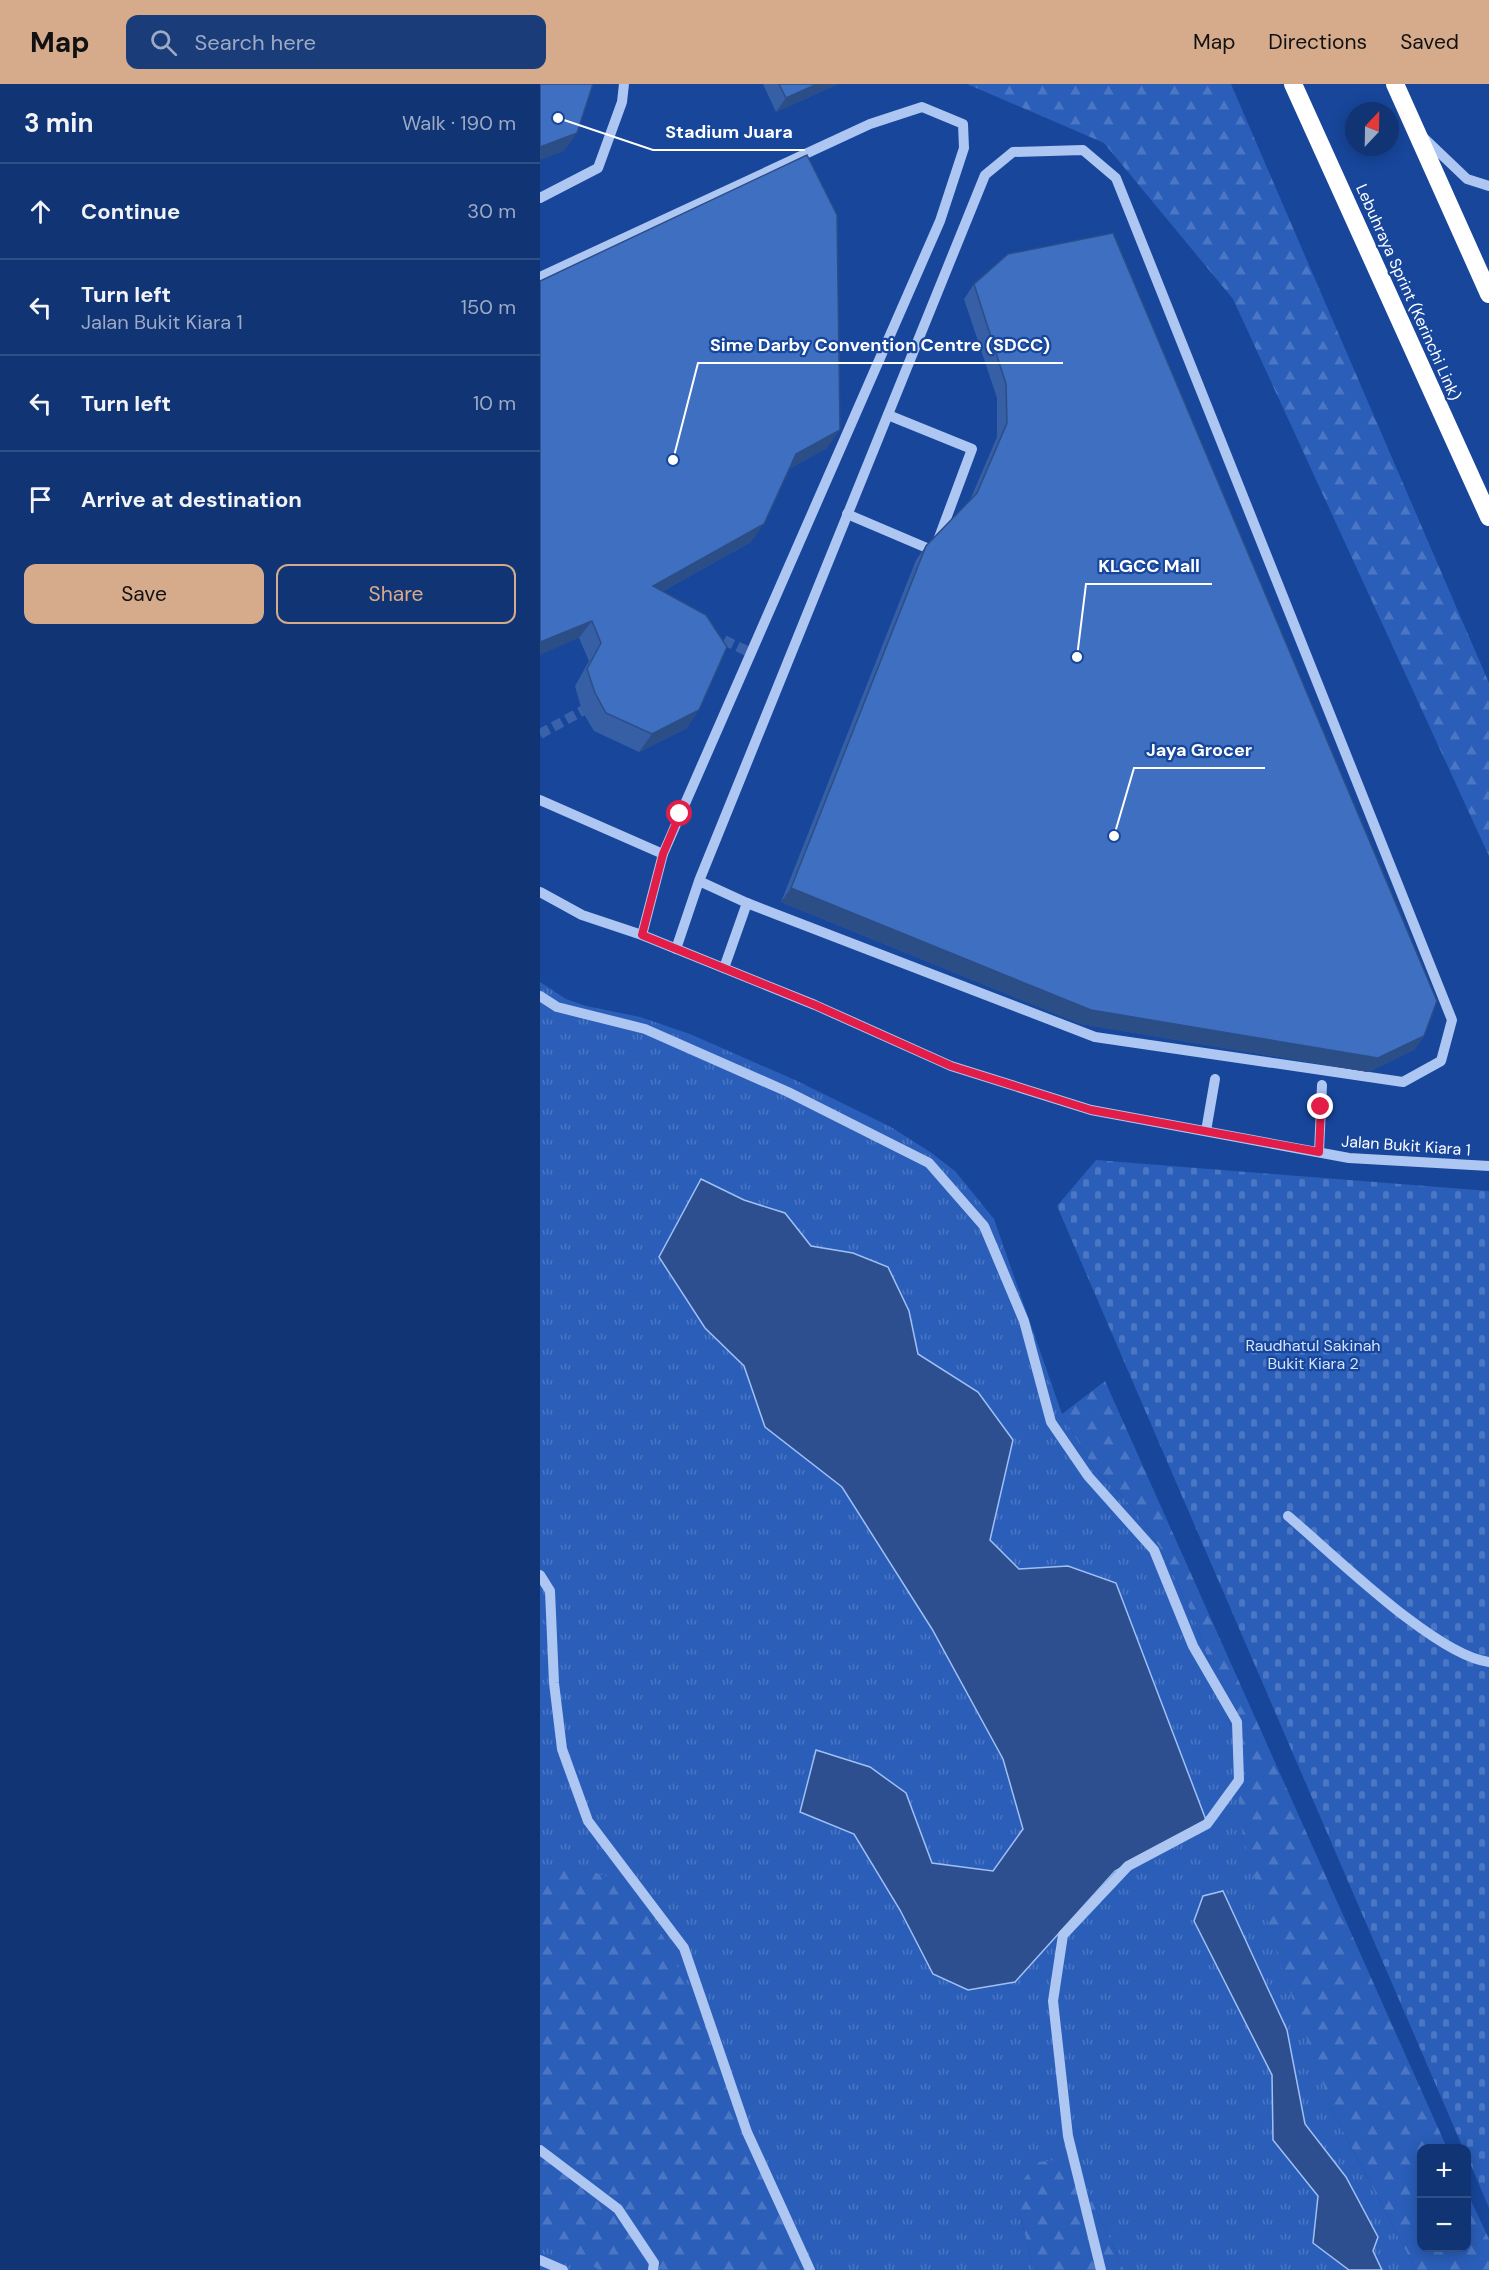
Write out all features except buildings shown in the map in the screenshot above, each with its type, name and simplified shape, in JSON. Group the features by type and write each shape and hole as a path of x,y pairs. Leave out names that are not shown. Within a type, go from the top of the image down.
{"highway":[{"name":"Lebuhraya Sprint (Kerinchi Link)","path":"1293,84 1489,517"},
{"path":"1395,84 1489,294"}],"street":[{"path":"540,198 597,168 622,102 624,84"},
{"path":"540,277 870,124 922,107 963,124 964,148 940,221 663,854 642,935"},
{"path":"1417,132 1467,179 1489,186"},
{"path":"676,949 699,881 985,175 1013,152 1083,150 1116,178 1452,1020 1441,1061 1403,1082 1231,1052 1151,1041 1095,1037 747,903 699,881"},
{"path":"848,514 934,551 972,449 888,415"},
{"path":"540,800 663,854"},
{"name":"Jalan Bukit Kiara 1","path":"540,892 582,915 642,935 815,1005 951,1066 1091,1110 1349,1158 1489,1166"},
{"path":"724,968 747,903"},
{"path":"540,996 557,1007 645,1029 788,1092 929,1163 984,1226 1024,1322 1051,1422 1088,1476 1154,1550 1193,1646 1237,1722 1239,1780 1207,1824 1128,1866 1063,1935 1053,2001 1068,2136 1101,2270"},
{"path":"1206,1131 1215,1079"},
{"path":"1319,1152 1323,1085"},
{"path":"1288,1516 1441,1643 1479,1661 1489,1662"},
{"path":"540,1575 550,1591 554,1683 562,1749 588,1821 684,1948 747,2132 810,2270"},
{"path":"540,2150 618,2209 654,2263 653,2270"},
{"path":"540,2260 563,2270"}],"green space":[{"path":"967,84 1231,84 1489,683 1489,856 1233,299 1104,143"},
{"path":"540,982 566,999 586,1006 640,1017 690,1034 795,1080 891,1127 955,1171 994,1219 1062,1414 1093,1467 1132,1506 1161,1549 1195,1620 1237,1745 1243,1838 1334,2114 1416,2270 1124,2270 1079,2173 1021,2218 1034,2270 540,2270"},
{"name":"Raudhatul Sakinah Bukit Kiara 2","path":"1096,1160 1489,1191 1489,2208 1471,2165 1471,2144 1461,2144 1057,1206"},
{"path":"1105,1381 1445,2144 1417,2144 1417,2252 1471,2252 1471,2201 1489,2239 1489,2270 1416,2270 1334,2114 1281,1967 1243,1838 1237,1785 1237,1745 1195,1620 1161,1549 1132,1506 1093,1467 1062,1414"},
{"path":"563,1863 616,1879 645,1902 670,1950 770,2179 818,2270 600,2270 540,2238 540,1870"},
{"path":"1056,2160 1079,2173 1124,2270 1034,2270 1021,2218 1021,2183 1037,2162"}],"shaded area":[{"path":"701,1179 744,1200 785,1213 811,1246 853,1253 888,1267 909,1311 918,1354 978,1392 1013,1440 990,1540 1019,1569 1068,1566 1116,1583 1206,1820 1115,1871 1015,1982 968,1990 933,1974 900,1910 854,1834 800,1812 816,1750 870,1767 906,1793 932,1863 993,1871 1023,1829 1003,1759 932,1629 842,1487 765,1427 744,1366 705,1328 659,1257"},
{"path":"1223,1891 1287,2030 1305,2124 1346,2177 1378,2237 1373,2251 1382,2270 1349,2270 1313,2243 1318,2196 1273,2140 1272,2075 1194,1921 1203,1896"}],"tunnel":[{"path":"710,645 724,640 749,652"},
{"path":"540,734 595,704"}],"place":[{"name":"Stadium Juara","path":"558,118"},
{"name":"Sime Darby Convention Centre (SDCC)","path":"673,460"},
{"name":"KLGCC Mall","path":"1077,657"},
{"name":"Jaya Grocer","path":"1114,836"}],"route":[{"path":"680,814 663,854 642,935 815,1005 951,1066 1091,1110 1319,1152 1321,1107"}]}
